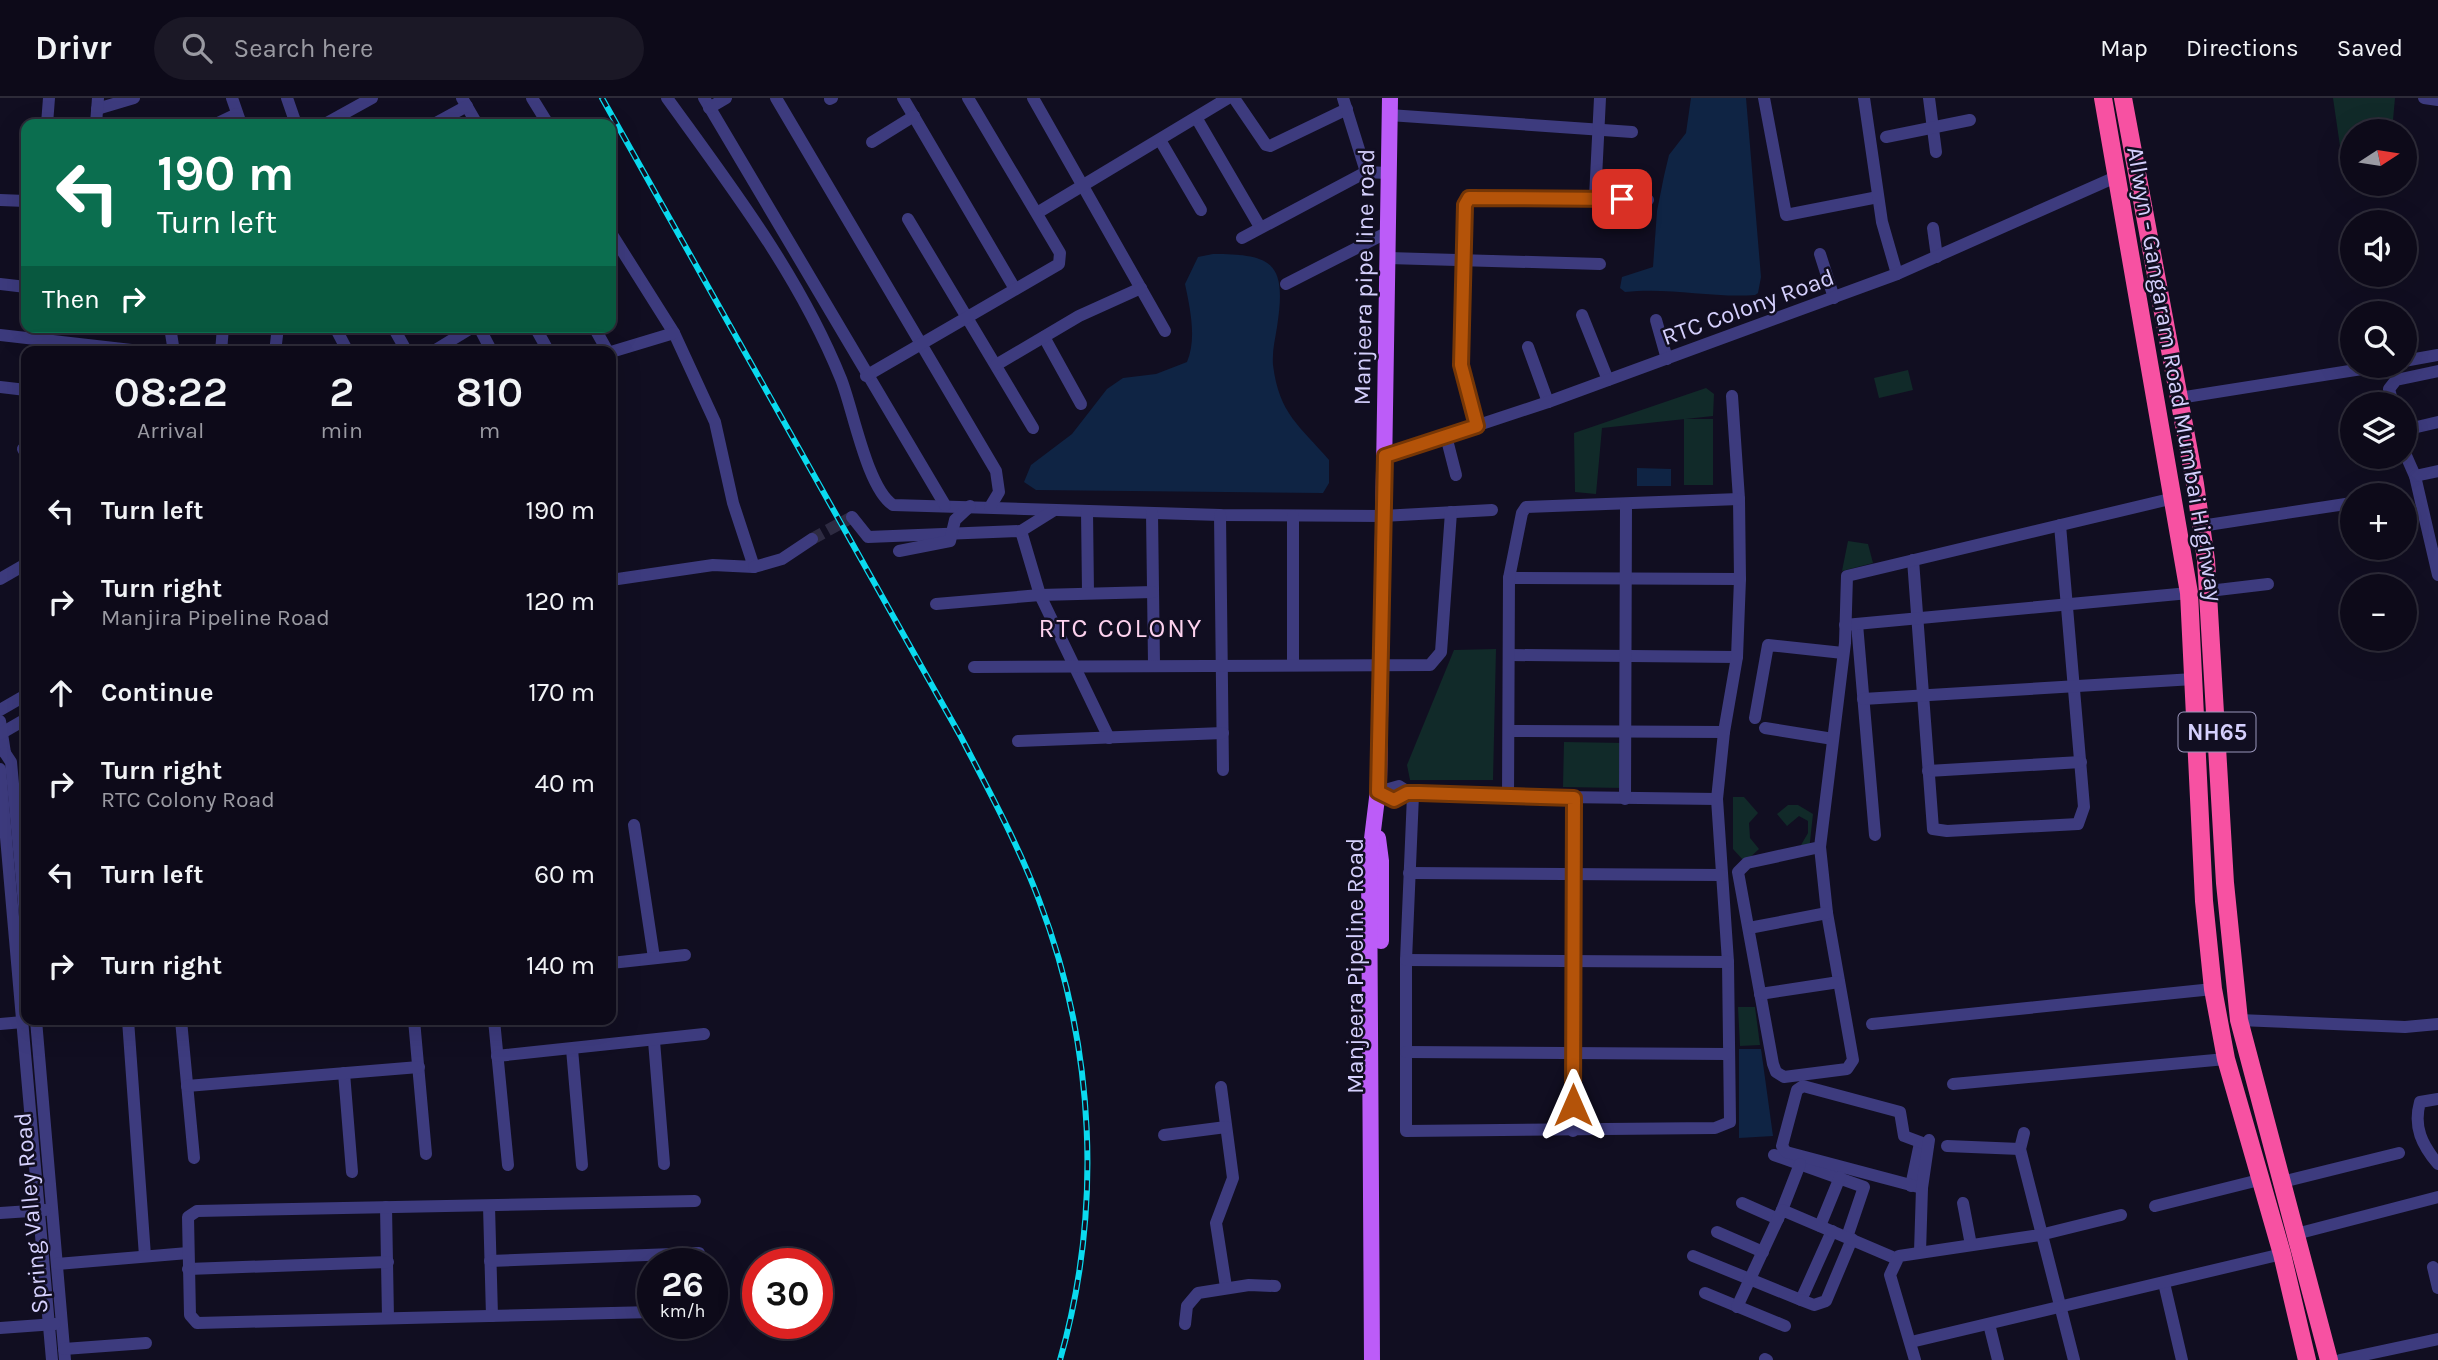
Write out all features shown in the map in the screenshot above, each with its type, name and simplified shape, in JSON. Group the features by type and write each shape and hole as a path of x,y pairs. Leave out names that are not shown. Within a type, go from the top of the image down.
{"highway":[{"name":"Allwyn - Gangaram Road Mumbai Highway","path":"2103,98 2189,593 2202,869 2213,989 2226,1059 2282,1254 2307,1360"},
{"name":"Allwyn - Gangaram Road Mumbai Highway","path":"2123,98 2201,526 2209,590 2224,869 2239,1020 2329,1360"},
{"path":"2201,848 2223,847"},
{"path":"2202,869 2224,869"}],"main road":[{"name":"Manjeera pipe line road","path":"1376,819 1381,792 1382,516 1390,106"},
{"name":"Manjeera Pipeline Road","path":"1372,1360 1369,863 1376,819"},
{"name":"Manjeera Pipeline Road","path":"1376,819 1381,861 1380,1360"}],"street":[{"path":"47,119 49,98"},
{"path":"98,103 134,98"},
{"path":"232,98 239,119"},
{"path":"286,98 294,119"},
{"path":"334,119 372,98"},
{"path":"531,98 545,119"},
{"path":"667,98 767,237 783,264 830,353 870,467 885,499 901,506 945,505 1220,516 1382,516 1492,510"},
{"path":"726,98 706,103 945,505"},
{"path":"776,98 996,471 999,492 990,507"},
{"path":"903,98 1015,289"},
{"path":"866,376 1059,264 1061,258 1037,213 968,98"},
{"path":"1033,98 1165,331"},
{"path":"1037,213 1228,98"},
{"path":"1234,98 1266,145 1270,146 1345,104 1366,172"},
{"path":"1595,198 1600,98"},
{"path":"1764,98 1786,215 1878,197"},
{"path":"1864,98 1878,197 1897,274"},
{"path":"1928,98 1936,152"},
{"path":"2424,98 2438,100"},
{"path":"441,119 464,102 474,119"},
{"path":"1390,106 1632,132"},
{"path":"872,142 914,116"},
{"path":"1197,119 1260,228"},
{"path":"1886,137 1970,120"},
{"path":"1160,140 1201,211"},
{"path":"1242,238 1366,172 1387,173"},
{"name":"RTC Colony Road","path":"1385,456 1548,402 1897,274 2118,176"},
{"path":"1477,426 1461,374 1461,260 1465,205 1469,198 1648,200"},
{"path":"0,200 21,201"},
{"path":"908,219 1033,428"},
{"path":"767,237 779,227"},
{"path":"1933,228 1937,257"},
{"path":"1286,284 1388,232"},
{"path":"616,241 674,333 715,422 733,503 754,567"},
{"path":"783,264 795,254"},
{"path":"1820,254 1834,298"},
{"path":"1388,258 1600,264"},
{"path":"0,284 21,286"},
{"path":"996,365 1079,316 1141,288"},
{"path":"1582,315 1608,380"},
{"path":"1656,320 1667,359"},
{"path":"443,346 465,333"},
{"path":"616,350 674,333"},
{"path":"0,335 72,346"},
{"path":"1044,337 1081,404"},
{"path":"1528,347 1548,402"},
{"path":"2417,359 2438,355"},
{"path":"2390,392 2396,380 2438,371"},
{"name":"Allwyn - Gangaram Road Mumbai Highway","path":"2179,398 2340,372"},
{"path":"0,387 21,389"},
{"path":"1410,794 1406,1131 1573,1131 1722,1127 1730,1122 1728,962 1717,799 1724,732 1737,657 1740,579 1740,499 1732,396"},
{"path":"2417,427 2438,422"},
{"path":"1446,436 1456,475"},
{"path":"2411,469 2438,572"},
{"path":"2414,476 2438,471"},
{"path":"1875,835 1863,699 1851,624 1847,576 2174,498"},
{"path":"1508,798 1509,578 1522,513 1527,507 1740,499"},
{"path":"1625,799 1626,504"},
{"path":"2201,526 2340,505"},
{"path":"954,533 951,528 955,520 970,506"},
{"path":"852,517 868,537 1021,531 1053,511"},
{"path":"1087,511 1088,593"},
{"path":"974,667 1154,664 1430,665 1441,652 1451,512"},
{"path":"1152,513 1154,664"},
{"path":"1220,516 1223,770"},
{"path":"1293,516 1293,664"},
{"path":"2424,523 2438,521"},
{"path":"1913,560 1933,829 1947,831 2070,826 2082,820 2084,807 2060,525"},
{"path":"1021,531 1040,594 1109,738"},
{"path":"899,551 942,545 950,541 954,533"},
{"path":"616,579 713,565 754,567 782,559 812,539"},
{"path":"1,577 21,567"},
{"path":"1509,578 1740,579"},
{"path":"2209,590 2268,584"},
{"path":"936,604 1040,594 1153,592"},
{"path":"1851,624 2189,593"},
{"path":"1820,846 1742,866 1738,872 1776,1072 1784,1077 1847,1069 1853,1060 1827,913 1820,846 1843,653 1851,624"},
{"path":"1755,718 1768,645 1843,653"},
{"path":"1510,655 1737,657"},
{"path":"1863,699 2194,679"},
{"path":"0,710 21,698"},
{"path":"21,721 1,729 2,757 11,762 21,849"},
{"path":"1765,728 1833,739"},
{"path":"1509,731 1724,732"},
{"path":"1018,741 1223,733"},
{"path":"1928,771 2081,762"},
{"name":"Spring Valley Road","path":"0,769 21,934"},
{"path":"1381,792 1399,786 1410,794 1508,798 1717,799"},
{"path":"1573,1131 1574,798"},
{"path":"634,825 654,958"},
{"path":"1409,873 1721,875"},
{"path":"1749,928 1827,913"},
{"path":"616,962 685,956"},
{"path":"1406,960 1728,962"},
{"path":"1760,995 1839,982"},
{"path":"1872,1024 2213,989"},
{"path":"2239,1020 2405,1027 2438,1024"},
{"path":"0,1024 21,1022"},
{"name":"Spring Valley Road","path":"32,1025 57,1268 52,1360"},
{"name":"Spring Valley Road","path":"32,1025 38,1210 56,1324 64,1354"},
{"path":"128,1025 145,1256"},
{"path":"181,1025 194,1158"},
{"path":"415,1025 426,1154"},
{"path":"494,1025 508,1166"},
{"path":"497,1055 704,1034"},
{"path":"654,1041 664,1164"},
{"path":"572,1049 582,1165"},
{"path":"1406,1052 1728,1054"},
{"path":"1954,1084 2226,1059"},
{"path":"187,1086 419,1066"},
{"path":"344,1073 352,1172"},
{"path":"1917,1187 1786,1152 1782,1146 1797,1090 1803,1086 1900,1112 1904,1120 1904,1136 1926,1143 1917,1187 1920,1252"},
{"path":"1221,1087 1233,1178 1216,1223 1226,1287"},
{"path":"2438,1099 2420,1102 2415,1118 2438,1164"},
{"path":"1164,1135 1226,1127"},
{"path":"2024,1133 2021,1149 2040,1235 2074,1360"},
{"path":"1947,1146 2021,1149"},
{"path":"2281,1182 2399,1153"},
{"path":"1693,1256 1814,1305 1826,1301 1864,1187 1774,1155"},
{"path":"1737,1307 1780,1215 1800,1164"},
{"path":"1801,1300 1826,1229 1840,1177"},
{"path":"2155,1206 2259,1180"},
{"path":"2296,1234 2438,1196"},
{"path":"637,1312 197,1323 190,1315 188,1217 197,1211 695,1201"},
{"path":"1742,1203 1826,1229 1897,1259"},
{"path":"1963,1203 1972,1245"},
{"path":"489,1206 492,1316"},
{"path":"386,1207 388,1318"},
{"path":"0,1213 52,1209"},
{"path":"1915,1360 1890,1275 1897,1259 1904,1254 2040,1235 2121,1215"},
{"path":"1717,1232 1763,1252"},
{"path":"1911,1342 2282,1254"},
{"path":"490,1261 637,1255"},
{"path":"57,1268 145,1256 188,1261"},
{"path":"57,1268 188,1261 388,1262"},
{"path":"2433,1267 2438,1288"},
{"path":"2164,1283 2182,1360"},
{"path":"1185,1324 1187,1306 1198,1293 1226,1287 1275,1286"},
{"path":"1705,1293 1785,1326"},
{"path":"0,1328 56,1324"},
{"path":"1989,1324 1998,1360"},
{"path":"2340,1360 2378,1356 2438,1339"},
{"path":"64,1354 146,1343"}],"green space":[{"path":"2333,98 2395,98 2393,119 2340,119 2340,146"},
{"path":"1908,370 1913,390 1879,398 1874,378"},
{"path":"1706,388 1714,394 1713,416 1602,428 1596,494 1575,492 1574,433"},
{"path":"1684,419 1713,419 1713,485 1684,485"},
{"path":"1848,541 1868,544 1873,563 1842,571"},
{"path":"1496,649 1493,780 1410,780 1407,765 1454,650"},
{"path":"1564,742 1624,743 1624,788 1563,787"},
{"path":"1733,797 1744,797 1758,813 1749,823 1750,838 1759,849 1745,862 1733,849"},
{"path":"1788,805 1798,805 1813,814 1809,851 1801,845 1808,833 1808,821 1799,816 1787,826 1777,814"},
{"path":"1738,1007 1755,1007 1760,1045 1740,1046"}],"water":[{"path":"1691,98 1746,98 1761,277 1758,293 1755,295 1625,292 1620,288 1622,277 1653,267 1657,211 1664,176 1669,155 1686,133"},
{"path":"1213,254 1250,256 1262,260 1271,266 1277,276 1280,305 1273,360 1276,382 1292,418 1329,460 1329,483 1323,493 1036,490 1024,482 1031,465 1072,434 1107,389 1123,378 1156,374 1187,362 1192,334 1185,284 1198,257"},
{"path":"1637,468 1671,469 1671,486 1637,486"},
{"path":"1739,1049 1761,1049 1773,1136 1739,1138"}],"tunnel":[{"path":"812,539 852,517"}],"railway":[{"path":"602,98 614,119"},
{"path":"616,123 961,737 1012,838 1039,900 1058,955 1072,1012 1082,1070 1087,1128 1083,1245 1074,1303 1060,1360"}],"district":[{"name":"RTC COLONY","path":"1121,628"}],"route":[{"path":"1573,1105 1574,798 1407,793 1399,800 1394,800 1383,792 1378,792 1385,456 1477,426 1461,374 1461,260 1465,205 1469,198 1622,199"}]}
